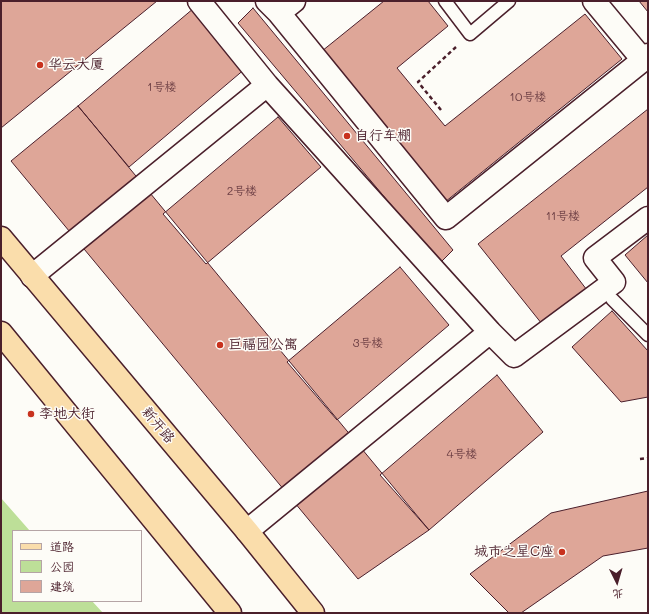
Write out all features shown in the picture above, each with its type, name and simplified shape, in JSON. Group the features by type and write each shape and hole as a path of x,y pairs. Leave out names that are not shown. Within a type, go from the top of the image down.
{"main road":[{"name":"新开路","path":"1,238 247,531 313,613"},
{"path":"1,333 230,613"}],"street":[{"path":"199,1 267,85 490,332 514,356 614,282 594,258 648,218"},
{"path":"280,5 446,218 645,58 594,1"},
{"path":"32,276 267,85"},
{"path":"247,531 490,332"}],"lane":[{"path":"445,1 470,34 509,1"},
{"path":"612,299 648,335"}],"path":[{"path":"441,110 418,82 470,34"},
{"path":"640,459 648,458"}],"green space":[{"path":"1,498 29,530 12,530 12,602 93,602 103,613 1,613"}],"building":[{"name":"华云大厦","path":"1,1 157,1 1,128"},
{"path":"384,1 428,1 448,26 397,68 445,126 585,14 622,59 445,202 322,51"},
{"path":"639,1 648,1 648,12"},
{"path":"194,8 246,68 129,167 78,106"},
{"name":"自行车棚","path":"253,8 453,250 440,263 238,23"},
{"name":"巨福园公寓","path":"78,106 429,530 358,579 11,161"},
{"path":"648,109 648,187 561,256 590,294 546,329 478,244"},
{"path":"278,117 321,167 206,264 163,214"},
{"path":"648,235 648,283 625,255"},
{"path":"400,267 449,325 337,420 287,362"},
{"path":"612,311 648,351 648,397 621,402 572,347"},
{"path":"497,375 543,432 429,530 380,475"},
{"name":"城市之星C座","path":"648,491 648,548 603,556 521,613 509,613 470,574 551,513"}],"place":[{"name":"华云大厦","path":"40,65"},
{"name":"自行车棚","path":"347,136"},
{"name":"巨福园公寓","path":"220,345"},
{"name":"李地大街","path":"31,414"},
{"name":"城市之星C座","path":"562,552"}]}
